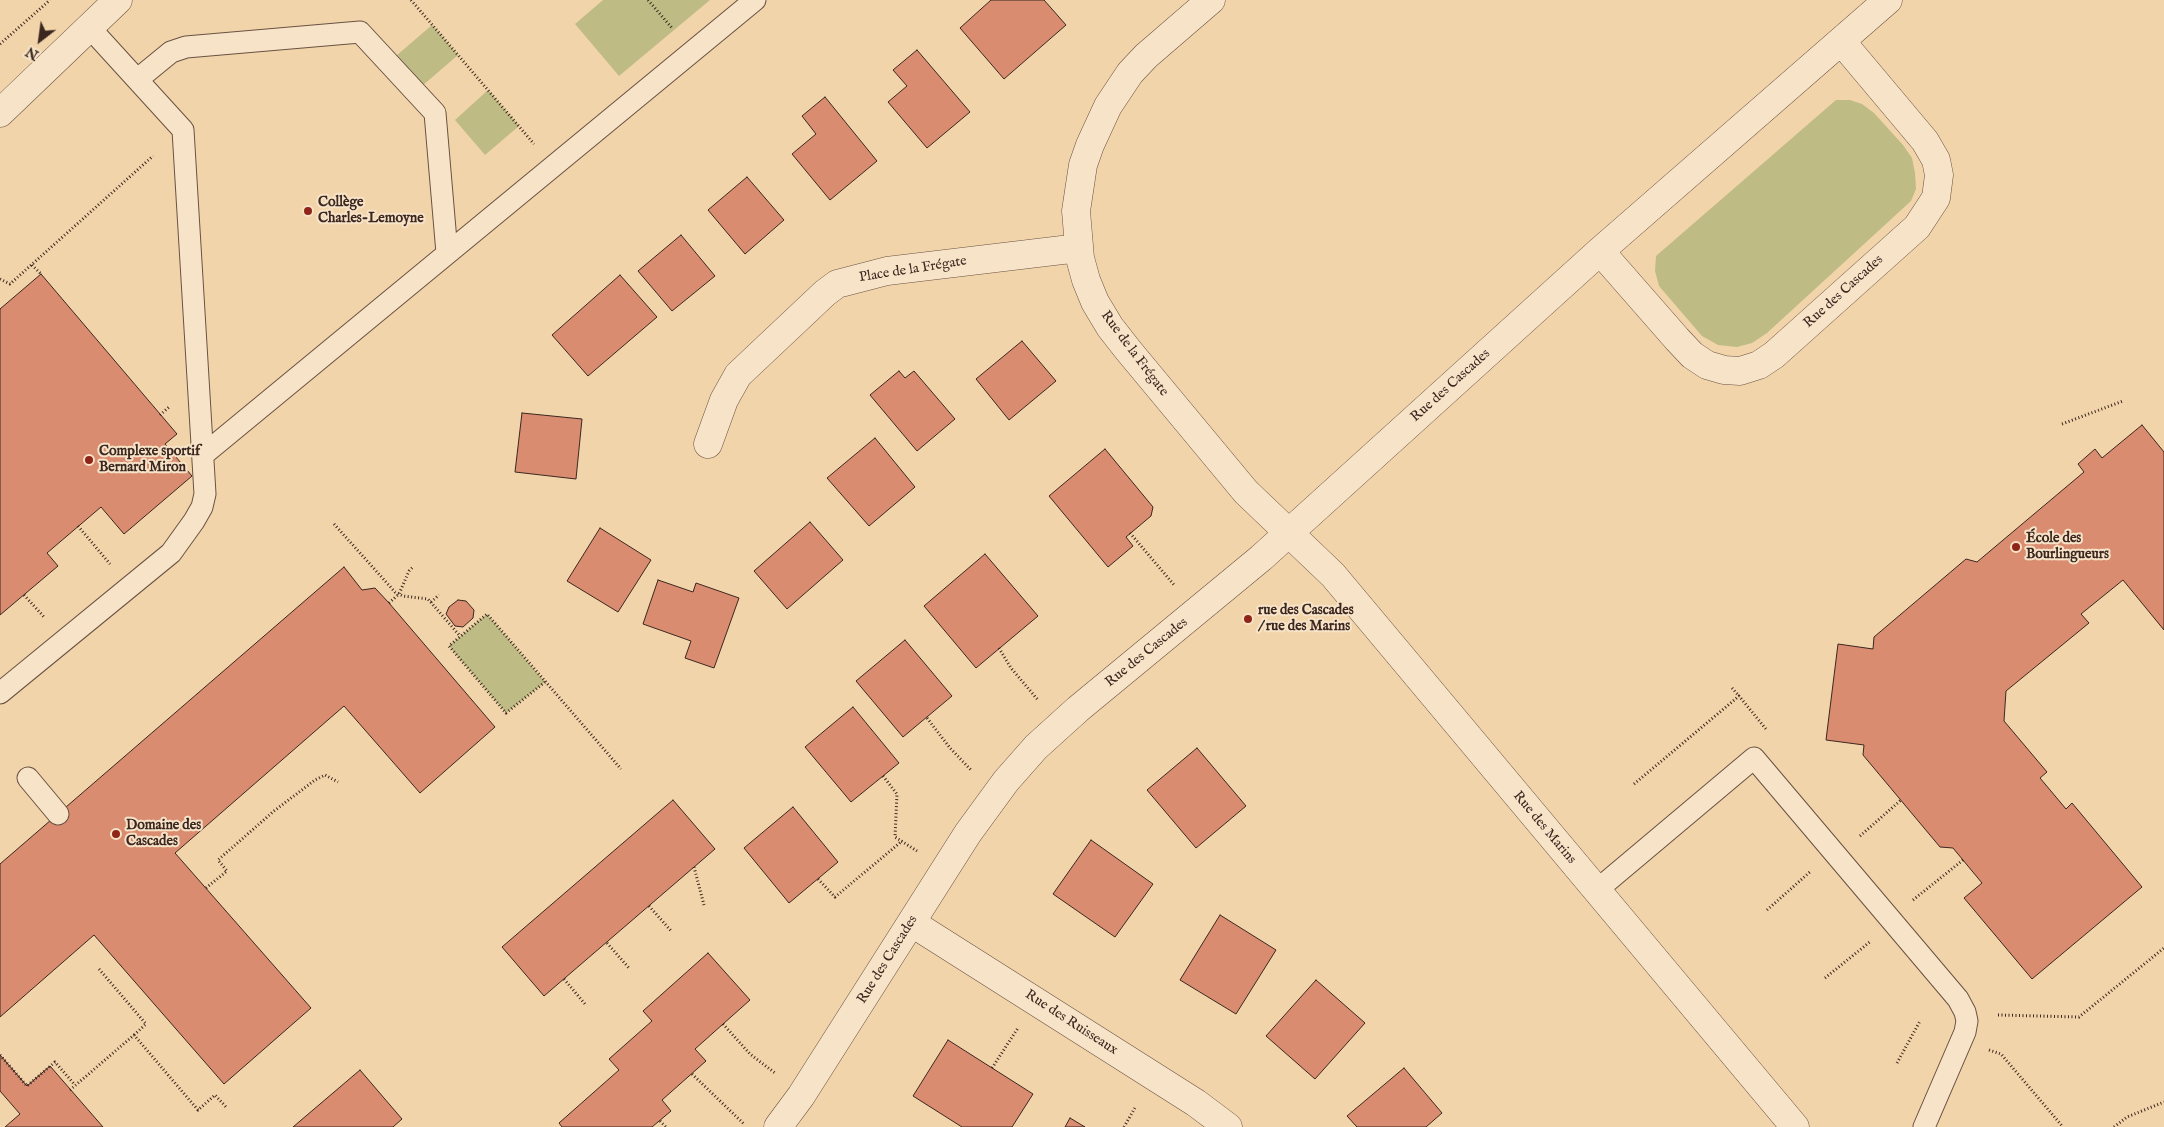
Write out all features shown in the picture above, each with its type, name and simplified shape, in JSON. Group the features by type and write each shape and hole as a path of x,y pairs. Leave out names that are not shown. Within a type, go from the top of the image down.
{"street":[{"path":"0,113 118,0"},
{"name":"Rue de la Frégate","path":"1211,0 1146,56 1130,73 1108,106 1083,165 1076,211 1079,248 1086,280 1095,302 1110,327 1246,492 1289,533"},
{"name":"Rue des Cascades","path":"778,1127 801,1096 988,804 1036,747 1078,709 1289,533 1600,251 1888,0"},
{"name":"Rue des Cascades","path":"1600,251 1677,340 1692,355 1706,364 1724,370 1740,371 1759,365 1774,355 1917,227 1936,198 1939,175 1936,160 1925,141 1841,41"},
{"name":"Place de la Frégate","path":"708,444 724,400 738,375 837,284 887,271 1079,248"},
{"name":"Rue des Marins","path":"1289,533 1334,576 1795,1127"},
{"name":"Rue des Ruisseaux","path":"912,923 1196,1103 1228,1127"}],"lane":[{"path":"202,455 755,0"},
{"path":"0,693 171,553 184,537 202,507 205,494 183,130 90,28"},
{"path":"138,79 170,52 186,47 360,32 435,114 447,254"},
{"path":"1597,890 1754,758 1958,999 1965,1012 1967,1021 1965,1032 1924,1127"},
{"path":"28,778 58,814"}],"path":[{"path":"0,44 50,0"},
{"path":"411,0 536,147"},
{"path":"648,0 673,30"},
{"path":"0,279 10,284 154,156"},
{"path":"32,265 41,274"},
{"path":"2062,424 2123,401"},
{"path":"334,524 390,587 399,594 428,599 460,636"},
{"path":"78,526 113,567"},
{"path":"1130,533 1177,588"},
{"path":"389,603 399,594 413,567"},
{"path":"24,595 46,620"},
{"path":"431,602 438,595"},
{"path":"545,682 506,713 449,646 487,614 620,769"},
{"path":"999,648 1011,668 1041,704"},
{"path":"1732,688 1739,696"},
{"path":"926,718 975,775"},
{"path":"206,888 227,871 218,860 274,811 314,780 325,775 338,782"},
{"path":"883,776 897,794 895,837 922,854"},
{"path":"1858,838 1901,800"},
{"path":"818,879 835,897 902,841"},
{"path":"1911,902 1963,860"},
{"path":"694,867 704,904"},
{"path":"1767,910 1815,868"},
{"path":"649,906 672,932"},
{"path":"1824,978 1874,938"},
{"path":"607,942 629,968"},
{"path":"1994,1014 2079,1017 2164,948"},
{"path":"70,1090 146,1024 100,968"},
{"path":"564,979 585,1004"},
{"path":"992,1068 1035,1000"},
{"path":"1897,1063 1920,1021"},
{"path":"723,1024 750,1054 780,1076"},
{"path":"134,1035 198,1110 215,1095 227,1108"},
{"path":"1988,1050 2000,1054 2062,1127"},
{"path":"0,1055 27,1086 55,1062 75,1085"},
{"path":"692,1074 744,1124"},
{"path":"2114,1127 2127,1117 2164,1102"},
{"path":"660,1120 666,1127"}],"shaded area":[{"path":"603,0 710,0 619,76 575,24"},
{"path":"432,25 458,55 422,86 396,56"},
{"path":"488,90 519,126 485,155 455,120"},
{"path":"1836,100 1850,100 1862,104 1874,113 1903,145 1912,158 1915,173 1916,189 1911,201 1767,333 1752,343 1737,347 1718,345 1702,336 1659,286 1655,271 1656,256"},
{"path":"487,614 545,682 506,713 449,646"}],"building":[{"path":"991,0 1044,0 1066,25 1004,79 960,28"},
{"path":"917,50 970,112 927,148 888,102 907,86 893,70"},
{"path":"825,97 877,161 830,200 792,154 816,134 802,116"},
{"path":"747,177 784,220 745,254 708,210"},
{"path":"681,235 715,276 672,311 638,271"},
{"name":"Complexe sportif Bernard Miron","path":"41,274 177,434 165,444 192,476 124,534 101,507 47,553 58,566 0,615 0,309"},
{"path":"620,275 657,317 588,376 552,335"},
{"path":"1022,341 1056,381 1009,420 976,379"},
{"path":"899,371 905,378 914,371 955,419 917,451 870,395"},
{"path":"522,413 582,419 576,479 515,472"},
{"path":"2142,425 2164,452 2164,630 2123,580 2081,614 2089,623 2006,691 2004,721 2047,772 2040,778 2066,809 2072,803 2142,887 2032,979 1964,898 1982,883 1953,848 1940,847 1863,755 1864,745 1826,740 1838,644 1873,649 1874,637 1966,559 1977,562 2084,472 2078,464 2095,449 2102,458"},
{"path":"875,438 915,487 869,526 827,478"},
{"path":"1105,449 1153,507 1151,516 1126,537 1133,546 1108,567 1049,496"},
{"path":"810,522 843,560 787,609 754,571"},
{"path":"600,528 651,560 618,612 567,581"},
{"path":"985,554 1038,616 976,668 924,606"},
{"name":"Domaine des Cascades","path":"344,567 362,590 375,588 495,727 420,793 344,706 175,853 311,1008 224,1084 94,935 0,1017 0,864"},
{"path":"658,580 693,592 696,583 739,598 714,668 685,658 691,641 643,624"},
{"path":"458,600 466,601 474,610 473,618 463,627 455,626 446,614 449,607"},
{"path":"905,640 952,696 903,737 856,681"},
{"path":"853,707 899,763 851,802 805,747"},
{"path":"1197,748 1246,806 1196,848 1147,790"},
{"path":"673,800 715,849 544,996 502,947"},
{"path":"793,807 838,862 789,903 744,848"},
{"path":"1091,840 1153,884 1115,937 1053,894"},
{"path":"1220,915 1276,950 1236,1014 1180,980"},
{"path":"708,953 750,1000 695,1049 706,1061 662,1100 671,1111 652,1127 562,1127 559,1123 619,1070 609,1059 652,1021 643,1011"},
{"path":"1316,980 1365,1023 1315,1079 1266,1036"},
{"path":"948,1040 1033,1094 1012,1127 962,1127 913,1096"},
{"path":"0,1055 27,1086 50,1066 103,1127 5,1127 20,1114 0,1091"},
{"path":"1404,1068 1442,1113 1426,1127 1357,1127 1347,1116"},
{"path":"360,1070 402,1119 393,1127 293,1127"},
{"path":"1070,1118 1085,1127 1065,1127"}],"place":[{"name":"Collège Charles-Lemoyne","path":"308,211"},
{"name":"Complexe sportif Bernard Miron","path":"89,460"},
{"name":"École des Bourlingueurs","path":"2016,547"},
{"name":"rue des Cascades / rue des Marins","path":"1248,619"},
{"name":"Domaine des Cascades","path":"116,834"}]}
